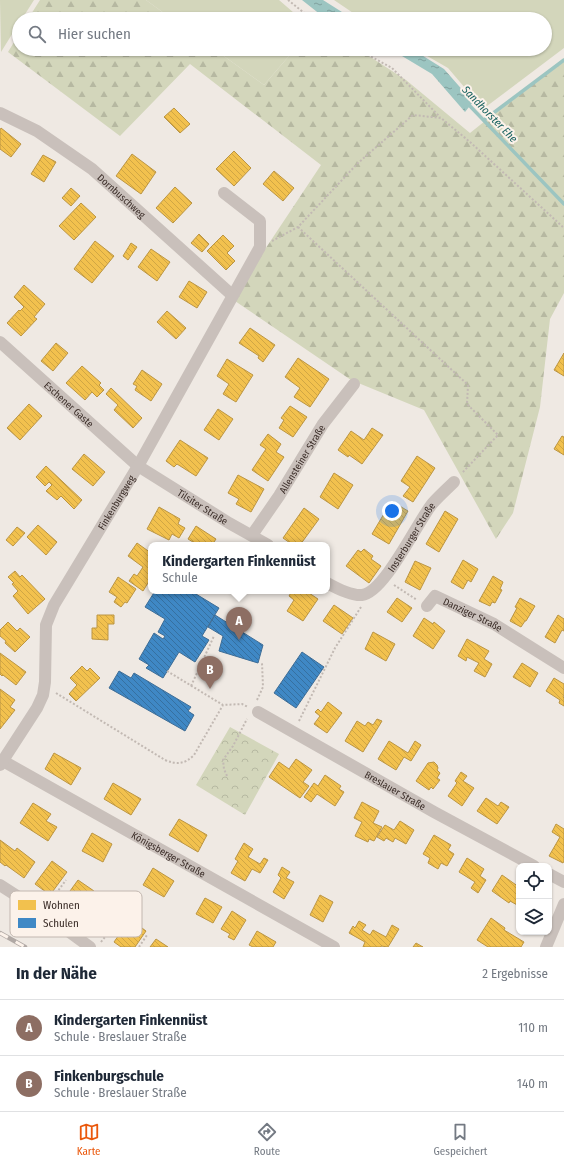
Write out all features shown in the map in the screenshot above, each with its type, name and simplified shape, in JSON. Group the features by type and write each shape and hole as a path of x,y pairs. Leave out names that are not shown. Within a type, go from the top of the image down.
{"street":[{"name":"Dornbuschweg","path":"0,113 36,131 92,169 232,295"},
{"path":"224,193 260,221 260,247"},
{"name":"Finkenburgweg","path":"2,763 37,708 43,695 46,625 50,613 138,466 260,247"},
{"name":"Eschener Gaste","path":"0,342 138,466"},
{"name":"Allensteiner Straße","path":"252,535 279,496 323,424 354,384"},
{"name":"Tilsiter Straße","path":"138,466 229,523 263,542"},
{"name":"Insterburger Straße","path":"370,592 384,579 432,504 454,482"},
{"path":"330,584 361,596 370,592"},
{"name":"Danziger Straße","path":"427,606 435,596 494,624 564,668"},
{"name":"Breslauer Straße","path":"255,711 434,812 528,863"},
{"name":"Königsberger Straße","path":"2,763 334,947"},
{"path":"552,876 564,882"},
{"path":"0,885 10,891"},
{"path":"546,947 564,904"},
{"path":"76,937 90,947"}],"path":[{"path":"288,0 303,12"},
{"path":"370,56 392,68 441,118 470,142 564,228"},
{"path":"260,247 298,228 358,163 413,115 441,118"},
{"path":"298,228 468,385 467,404 498,435 454,482"},
{"name":"Danziger Straße","path":"384,579 427,606"},
{"path":"293,732 335,648 370,592"},
{"path":"191,686 214,636"},
{"path":"227,776 224,769 223,760 255,711 263,687 262,663"},
{"path":"167,671 223,706 242,704 255,711"},
{"path":"44,686 173,764 185,762 194,755 223,706"},
{"path":"58,891 66,880"},
{"path":"138,947 147,935"},
{"path":"97,947 105,937"}],"green space":[{"path":"0,0 34,0 26,12 12,12 12,34 1,52"},
{"path":"40,0 146,0 162,12 32,12"},
{"path":"146,0 279,0 293,12 162,12"},
{"path":"334,0 564,0 564,48 483,109 448,68 427,56 552,56 552,12 352,12"},
{"path":"12,45 12,55 8,52"},
{"path":"13,56 224,56 264,85 289,56 369,56 406,80 470,133 564,58 564,293 550,319 540,407 513,513 496,539 424,410 351,380 232,299 321,165 190,64 120,136"},
{"path":"224,56 289,56 264,85"},
{"path":"230,727 279,754 245,815 196,785"}],"water":[{"path":"302,0 323,0 342,12 317,12"},
{"path":"402,56 423,56 444,69 473,102 465,112 432,74"}],"building: Wohnen":[{"path":"174,108 190,124 180,133 164,117"},
{"path":"1,128 21,144 11,157 0,149"},
{"path":"234,151 251,168 234,186 216,169"},
{"path":"132,154 156,172 141,194 116,176"},
{"path":"43,155 56,162 44,182 31,174"},
{"path":"274,171 294,188 283,201 263,184"},
{"path":"175,187 192,203 173,223 156,208"},
{"path":"71,188 80,196 71,206 62,198"},
{"path":"81,203 96,217 74,240 59,226"},
{"path":"199,234 209,244 202,252 191,243"},
{"path":"223,235 234,246 227,253 235,261 226,270 207,251"},
{"path":"95,241 114,256 92,283 74,269"},
{"path":"131,243 137,247 128,260 123,256"},
{"path":"151,249 170,262 157,281 138,267"},
{"path":"189,281 207,292 197,308 179,297"},
{"path":"24,285 45,304 34,317 37,319 21,336 7,323 19,310 20,311 24,307 14,297"},
{"path":"167,311 186,328 176,339 157,322"},
{"path":"250,328 275,345 263,362 258,358 259,356 239,343"},
{"path":"56,343 68,353 53,371 41,361"},
{"path":"564,353 564,376 554,370"},
{"path":"298,358 329,379 310,407 294,397 300,388 285,377"},
{"path":"227,359 253,375 236,402 223,394 229,384 217,376"},
{"path":"82,366 101,383 99,385 104,390 97,397 92,392 85,400 66,383"},
{"path":"142,370 162,384 151,401 135,390 137,386 133,384"},
{"path":"111,388 142,418 133,428 114,410 118,405 106,394"},
{"path":"29,404 42,416 20,440 7,428"},
{"path":"290,406 307,417 293,437 279,428 284,420 281,418"},
{"path":"218,409 233,419 219,440 204,430"},
{"path":"372,428 383,435 362,464 349,455 348,457 338,450 351,431 364,440"},
{"path":"268,434 281,444 276,452 284,457 268,481 252,470 266,449 260,445"},
{"path":"562,436 564,437 564,455 554,449"},
{"path":"180,440 208,458 196,476 177,464 174,467 166,461"},
{"path":"84,454 105,472 93,486 72,469"},
{"path":"417,456 435,468 413,502 403,496 410,487 401,481"},
{"path":"46,466 82,500 74,509 61,496 57,500 46,491 52,485 49,482 45,486 36,477"},
{"path":"334,473 353,485 338,509 320,497"},
{"path":"238,475 264,489 251,512 236,504 239,499 228,493"},
{"path":"393,502 408,511 389,544 372,534 385,512 387,513"},
{"path":"159,507 180,519 178,524 185,528 179,538 172,534 169,540 147,529"},
{"path":"304,508 319,519 302,542 289,542 283,538"},
{"path":"445,511 458,519 439,552 426,544"},
{"path":"38,525 57,542 46,555 27,537"},
{"path":"196,526 216,539 214,542 193,542 188,539"},
{"path":"17,527 25,533 13,546 6,540"},
{"path":"137,543 148,551 148,583 143,591 129,581 134,574 137,576 143,567 128,556"},
{"path":"364,549 373,556 371,559 381,566 369,583 346,566 358,550 361,552"},
{"path":"463,560 478,569 471,582 468,580 463,589 451,582"},
{"path":"415,561 431,568 420,590 405,582"},
{"path":"15,571 20,577 22,575 45,599 28,614 13,596 18,591 12,584 14,583 8,577"},
{"path":"493,576 503,582 500,589 502,590 495,603 492,602 490,606 479,601"},
{"path":"118,577 136,589 127,603 125,602 121,607 114,602 117,597 109,592"},
{"path":"290,594 310,594 318,599 303,621 287,611 294,600 289,596"},
{"path":"397,598 412,608 402,622 387,612"},
{"path":"520,598 535,606 521,627 510,621 517,608 515,607"},
{"path":"334,605 353,618 342,634 323,621"},
{"path":"97,615 114,615 114,624 108,624 108,640 92,639 92,628 97,628"},
{"path":"558,615 564,619 564,631 562,630 555,643 545,637"},
{"path":"424,618 433,624 434,622 445,631 433,649 413,636"},
{"path":"8,622 17,631 20,628 30,637 15,652 0,636 0,630"},
{"path":"373,632 395,644 386,661 365,649"},
{"path":"467,639 489,651 484,659 492,664 485,677 474,671 479,663 467,657 466,661 458,656"},
{"path":"0,653 26,672 16,685 0,674"},
{"path":"522,663 538,673 530,687 513,677"},
{"path":"82,666 87,671 90,668 100,678 76,701 69,694 77,685 70,678"},
{"path":"554,678 564,684 564,706 559,703 560,700 546,691"},
{"path":"0,689 15,700 10,707 15,710 0,729"},
{"path":"328,702 342,713 327,733 314,724 320,716 315,712 318,709 321,712"},
{"path":"377,719 382,721 363,752 345,741 357,721 365,726 368,722 373,725"},
{"path":"389,741 408,753 415,741 421,745 411,761 404,757 396,770 378,759"},
{"path":"54,753 81,768 71,785 45,769"},
{"path":"296,759 312,770 303,782 309,786 300,798 269,777 279,762 289,769"},
{"path":"434,762 440,773 437,778 440,780 433,789 431,787 429,790 416,781 428,763"},
{"path":"461,772 467,776 463,781 474,788 462,806 448,796 457,783 455,781"},
{"path":"325,775 341,786 339,789 344,792 335,806 317,794 311,802 304,797 314,783 318,786"},
{"path":"113,783 141,799 131,815 104,799"},
{"path":"486,798 498,806 501,802 509,807 497,824 477,811"},
{"path":"362,802 379,811 373,823 382,827 374,841 369,839 368,842 355,836 362,822 354,818"},
{"path":"33,803 51,814 46,821 57,827 48,841 20,823"},
{"path":"179,819 207,835 198,852 169,835"},
{"path":"400,821 414,830 406,844 395,838 393,842 386,838 384,841 377,837 385,825 394,830"},
{"path":"556,824 564,829 563,863 549,856 560,837 552,832"},
{"path":"92,833 112,844 103,862 82,851"},
{"path":"434,835 451,845 448,850 454,854 447,866 441,863 438,869 428,863 430,858 423,854"},
{"path":"0,840 15,851 17,848 35,862 24,878 0,862"},
{"path":"244,843 253,849 248,857 260,864 264,858 268,860 260,873 252,869 245,881 231,873 238,861 235,859"},
{"path":"467,858 484,869 480,876 486,880 478,893 471,888 475,882 459,872"},
{"path":"52,861 67,872 53,891 45,891 35,884"},
{"path":"282,867 290,872 286,878 294,882 284,899 273,892 281,878 278,875"},
{"path":"153,868 174,881 164,897 143,885"},
{"path":"502,875 516,885 516,904 510,901 509,903 492,891"},
{"path":"78,880 94,891 70,891"},
{"path":"320,895 333,902 323,922 310,915"},
{"path":"205,898 222,907 213,923 196,914"},
{"path":"232,911 246,920 234,940 228,937 230,934 221,929"},
{"path":"491,918 505,928 504,930 524,942 521,947 488,947 477,940"},
{"path":"359,921 366,925 362,930 370,935 373,930 386,937 392,925 399,929 388,947 363,947 365,942 349,933 353,926 355,928"},
{"path":"142,928 146,931 142,937"},
{"path":"257,931 276,942 273,947 253,947 249,945"},
{"path":"117,937 142,937 135,947 121,947 114,942"},
{"path":"156,939 168,947 150,947"},
{"path":"416,943 423,947 413,947"}],"building: Schulen":[{"path":"153,594 196,594 219,608 202,636 209,640 195,662 179,652 163,678 146,668 149,665 139,659 154,633 163,639 165,636 158,632 165,619 145,607"},
{"path":"215,615 263,645 258,663 219,651 223,636 208,627"},
{"path":"302,652 324,667 296,708 274,693"},
{"path":"119,671 131,678 134,673 191,707 188,711 194,715 185,731 109,688"}],"waterway":[{"path":"484,120 564,60"},
{"name":"Sandhorster Ehe","path":"468,104 564,204"}],"railway":[{"path":"0,933 25,947"}],"place":[{"name":"Kindergarten Finkennüst","path":"239,640"},
{"name":"Finkenburgschule","path":"210,689"}]}
